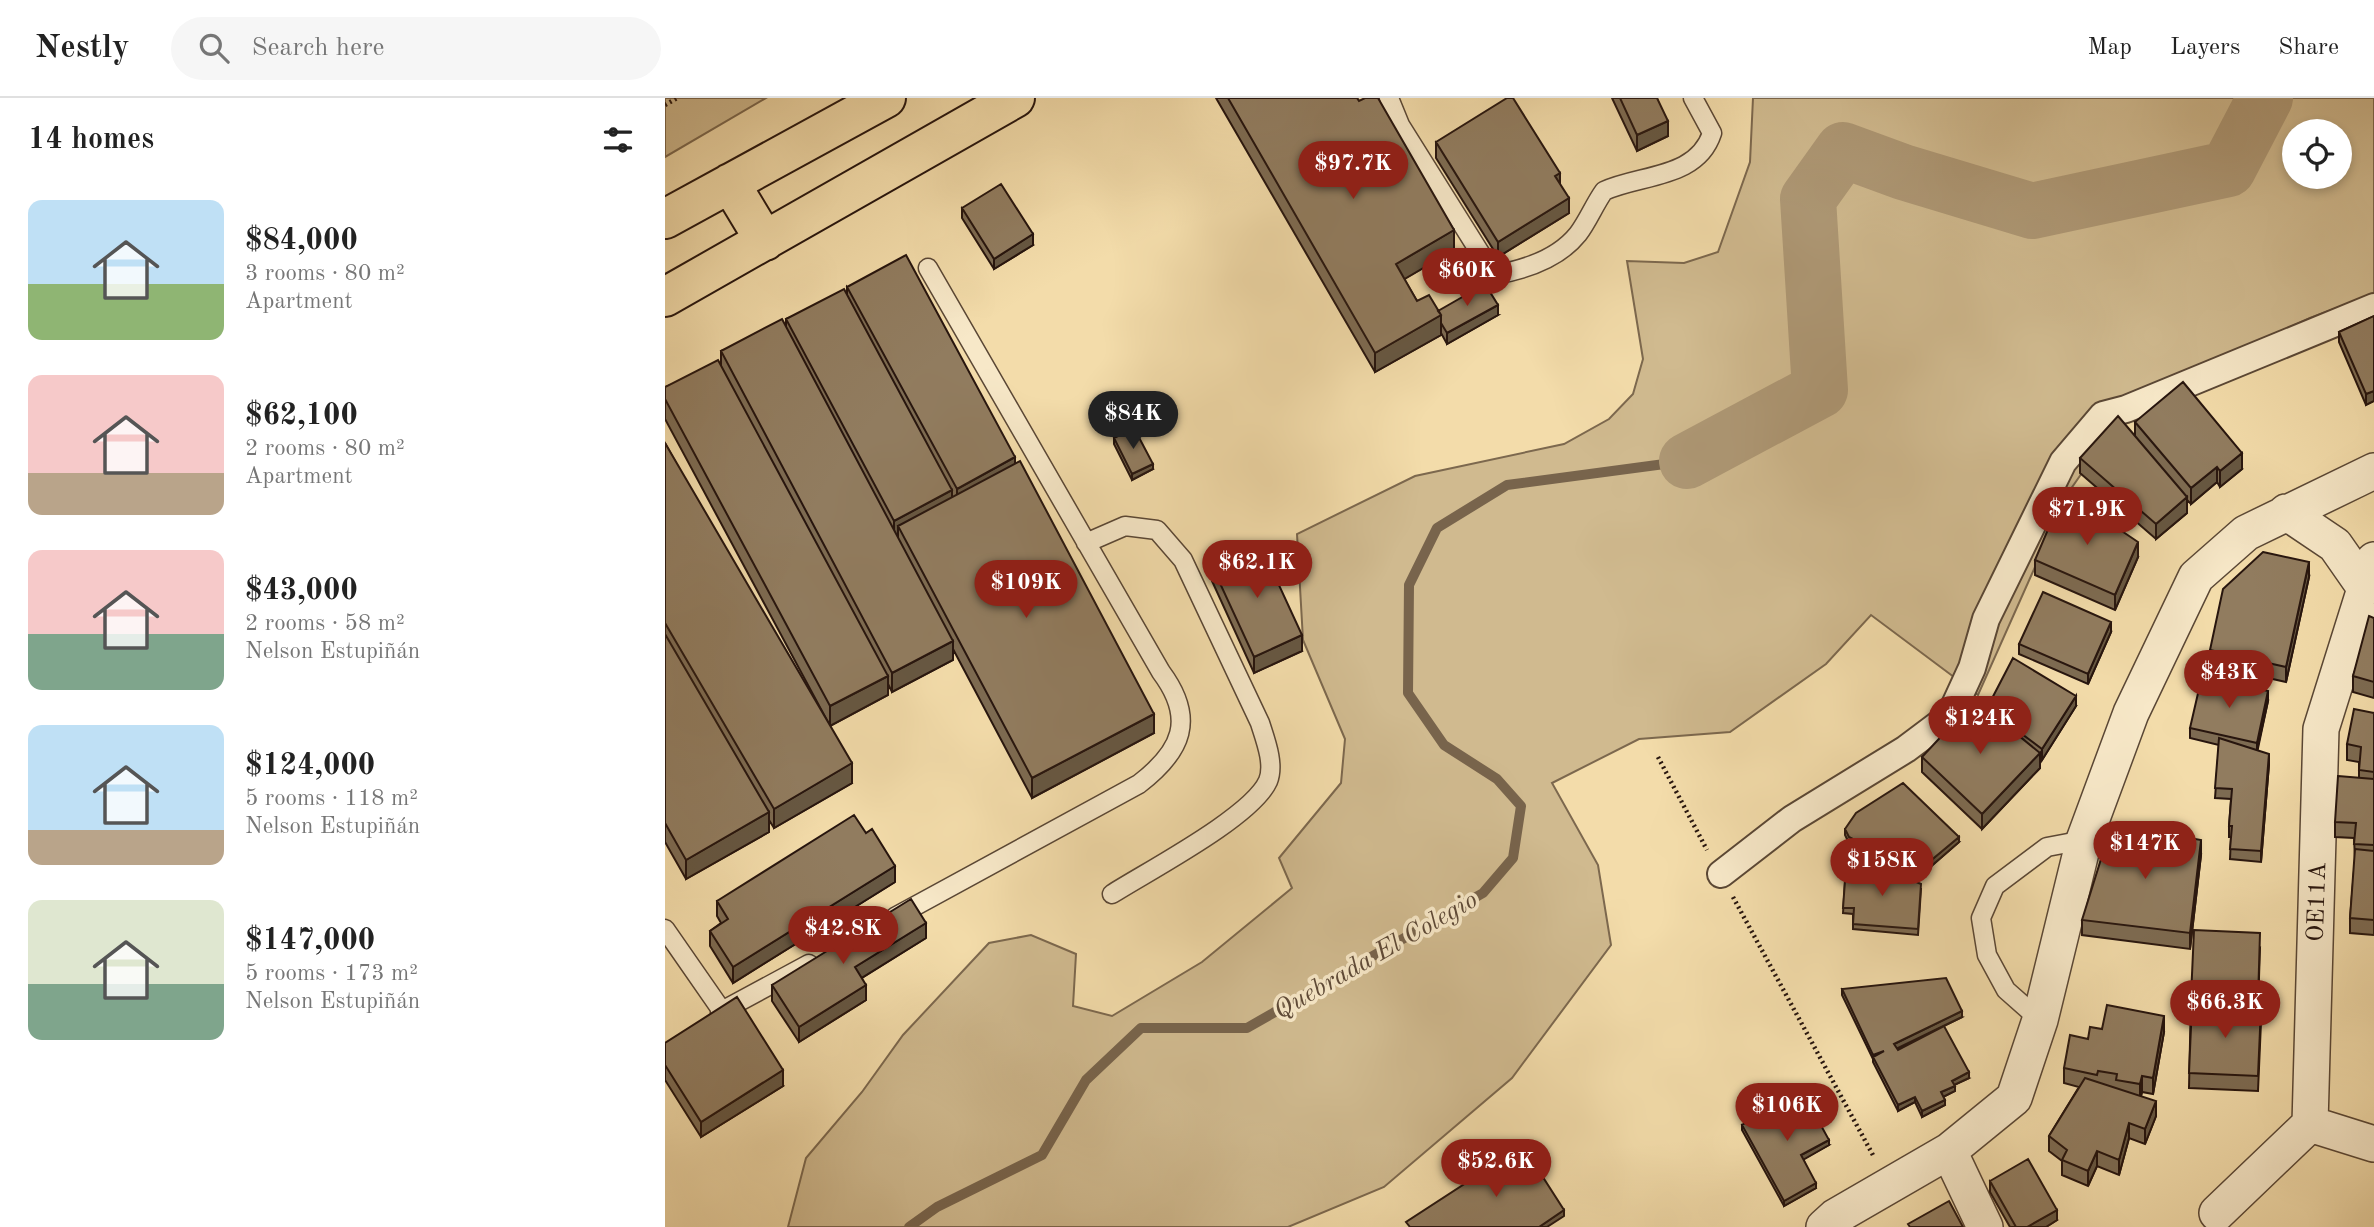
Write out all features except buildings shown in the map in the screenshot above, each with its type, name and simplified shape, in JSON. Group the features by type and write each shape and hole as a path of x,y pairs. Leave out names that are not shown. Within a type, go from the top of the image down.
{"main road":[{"path":"665,219 886,98"},
{"path":"665,297 1015,98"},
{"path":"730,183 765,241"}],"street":[{"path":"1721,874 1792,819 1906,749 1950,716 1972,668 1986,619 2046,492 2063,462 2103,415 2126,409 2374,307"},
{"path":"1824,1227 1949,1151 2014,1098 2040,1020 2084,840 2130,713 2196,577 2246,533 2374,471"},
{"path":"2286,512 2335,545 2370,574"},
{"name":"OE11A","path":"2310,1124 2321,729 2370,574"},
{"path":"2217,1213 2310,1124 2374,1144"},
{"path":"1949,1151 1985,1227"}],"lane":[{"path":"1389,98 1400,125 1494,275 1523,270 1546,258 1577,235 1604,191 1665,173 1689,163 1707,150 1712,134 1693,98"},
{"path":"881,924 1139,784 1161,767 1178,741 1182,727 1175,691 1161,672 928,268"},
{"path":"1086,543 1125,526 1157,530 1183,560 1260,723 1268,751 1268,780 1243,811 1112,894"},
{"path":"2040,1020 2006,990 1987,955 1981,918 1995,886 2047,847 2084,840"},
{"path":"665,929 722,1011"},
{"path":"699,1024 820,958"}],"path":[{"path":"665,105 677,98"},
{"path":"1658,757 1889,1186"}],"shaded area":[{"path":"665,98 766,98 665,157"},
{"path":"1753,98 2374,98 2374,294 2310,318 2135,397 2068,493 1978,695 1871,615 1826,664 1730,732 1639,739 1552,783 1598,865 1611,945 1512,1078 1384,1187 1288,1227 788,1227 806,1158 862,1092 903,1035 989,943 1031,935 1076,954 1073,1006 1112,1016 1202,962 1292,888 1279,858 1341,783 1345,739 1303,640 1297,534 1415,476 1564,444 1609,419 1633,394 1643,359 1627,261 1684,263 1718,252 1750,162"}],"waterway":[{"name":"Quebrada El Colegio","path":"1687,461 1820,390 1808,199 1843,150 1903,172 2032,211 2228,169 2265,98"},
{"name":"Quebrada El Colegio","path":"909,1227 937,1207 1042,1155 1086,1080 1141,1028 1247,1028 1483,893 1513,858 1521,806 1497,779 1444,745 1408,693 1409,585 1437,528 1507,485 1687,461"}]}
